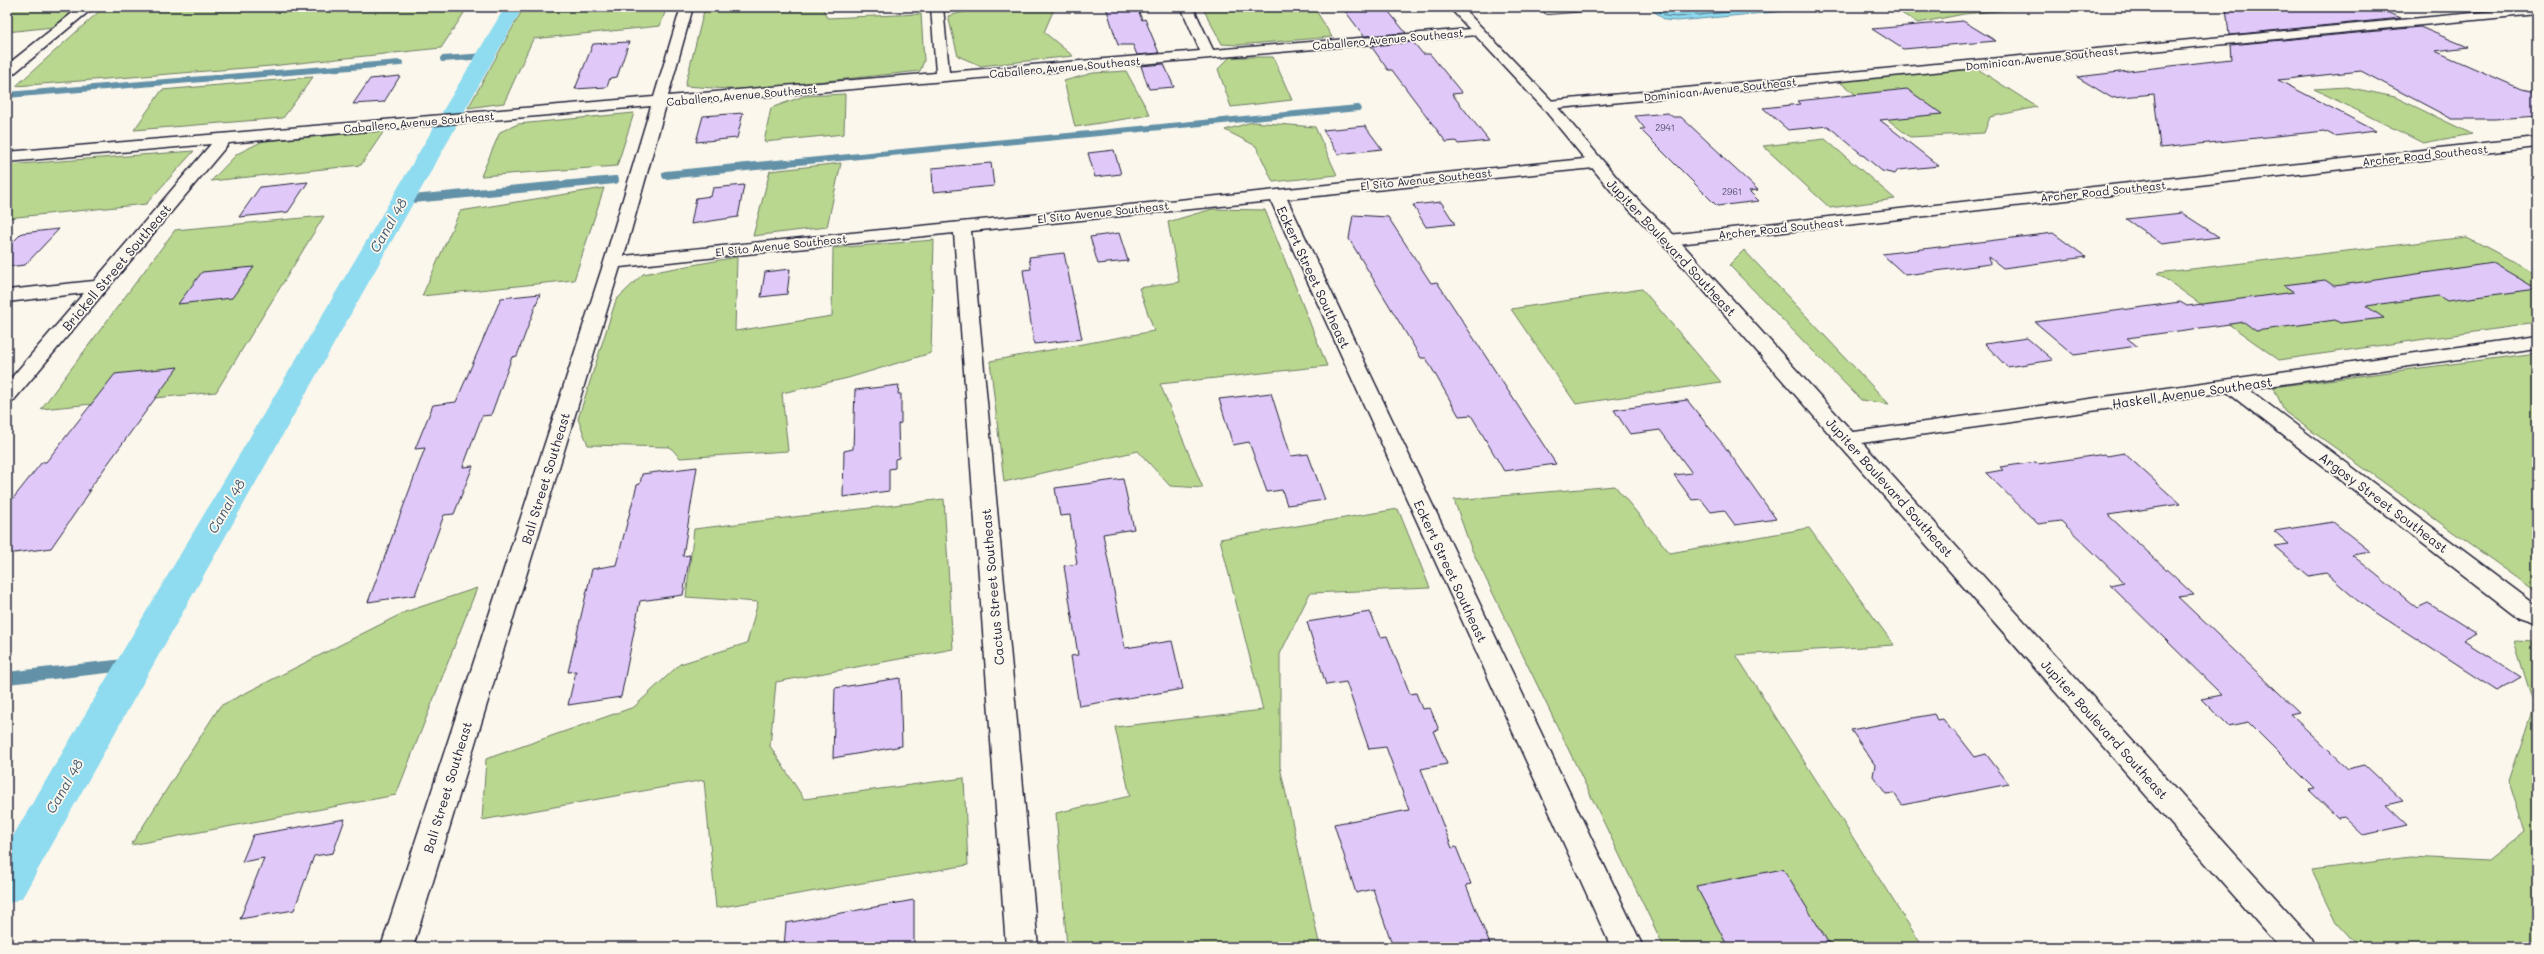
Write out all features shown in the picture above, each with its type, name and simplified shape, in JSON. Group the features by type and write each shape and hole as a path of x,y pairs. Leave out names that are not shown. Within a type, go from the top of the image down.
{"street":[{"path":"7,72 88,7"},
{"name":"Bali Street Southeast","path":"398,947 612,262 687,7"},
{"path":"937,7 943,78"},
{"path":"1187,7 1209,55"},
{"name":"Jupiter Boulevard Southeast","path":"1454,7 1548,105 1594,163 1669,240 2299,947"},
{"name":"Jupiter Boulevard Southeast","path":"1460,7 1477,31"},
{"name":"Dominican Avenue Southeast","path":"1548,105 2537,10"},
{"name":"Caballero Avenue Southeast","path":"7,158 1477,31"},
{"name":"Brickell Street Southeast","path":"7,396 224,139"},
{"name":"Archer Road Southeast","path":"1669,240 2537,142"},
{"name":"El Sito Avenue Southeast","path":"612,262 1594,163"},
{"name":"Eckert Street Southeast","path":"1276,194 1627,947"},
{"name":"Cactus Street Southeast","path":"962,227 1022,947"},
{"path":"7,296 100,286"},
{"name":"Haskell Avenue Southeast","path":"1847,439 2537,342"},
{"name":"Argosy Street Southeast","path":"2232,386 2528,612 2537,615"}],"lane":[{"path":"1545,7 1548,10 1585,7"}],"green space":[{"path":"7,7 78,7 53,27 7,32"},
{"path":"104,7 468,7 441,48 271,66 16,86"},
{"path":"524,7 667,7 660,26 533,39 504,103 468,108"},
{"path":"705,7 822,7 827,18 921,14 924,61 920,71 742,90 685,86"},
{"path":"983,7 1055,7 1044,32 1073,56 981,66 958,56 948,16"},
{"path":"1202,7 1314,7 1332,37 1237,45 1222,44"},
{"path":"1891,7 2041,7 1964,14 1918,23"},
{"path":"1230,57 1273,57 1292,100 1231,107 1218,69"},
{"path":"1976,68 2037,107 1990,117 1984,133 1910,137 1837,80"},
{"path":"1126,71 1150,115 1075,127 1064,81 1093,73"},
{"path":"313,77 283,118 134,130 162,90"},
{"path":"2347,87 2395,97 2472,134 2423,143 2314,89"},
{"path":"845,94 844,134 764,142 771,108 804,96"},
{"path":"634,113 617,166 481,176 500,132 518,124"},
{"path":"1252,122 1315,127 1337,175 1273,182 1256,146 1225,130"},
{"path":"384,131 361,165 211,181 237,154 263,141"},
{"path":"1825,139 1895,199 1830,208 1763,146"},
{"path":"194,151 146,204 7,218 7,165"},
{"path":"841,163 827,227 753,236 770,171"},
{"path":"604,188 574,280 422,296 460,211"},
{"path":"1212,209 1265,210 1327,366 1160,384 1203,488 1170,486 1138,451 1004,482 990,361 1154,331 1139,288 1179,282 1168,222"},
{"path":"324,216 216,392 41,409 175,230"},
{"path":"2467,237 2537,274 2537,323 2279,360 2157,273"},
{"path":"934,240 931,353 848,378 782,393 788,451 680,458 670,447 588,445 578,419 616,300 643,274 737,257 735,331 832,316 833,248"},
{"path":"1744,250 1889,404 1861,400 1729,265"},
{"path":"1642,289 1721,382 1576,404 1511,309"},
{"path":"2537,353 2537,592 2285,412 2273,387"},
{"path":"1615,486 1670,553 1809,528 1894,645 1736,655 1923,947 1664,947 1471,548 1454,500"},
{"path":"944,499 953,649 776,682 770,746 804,799 964,778 968,865 716,908 704,780 482,820 486,759 634,707 680,664 747,643 758,602 686,597 694,529"},
{"path":"1398,509 1430,588 1310,593 1280,654 1280,767 1320,947 1067,947 1056,813 1130,796 1115,727 1263,710 1220,539"},
{"path":"477,588 396,795 131,845 220,706 405,612"},
{"path":"2514,641 2537,642 2537,947 2359,947 2338,924 2312,870 2410,857 2488,861 2525,831 2509,781 2534,705"}],"water":[{"path":"1649,7 1829,7 1677,21 1665,20"}],"building":[{"path":"1106,7 1137,7 1142,20 1145,19 1159,53 1137,55 1133,45 1118,45"},
{"path":"1342,7 1385,7 1406,33 1364,36"},
{"path":"2226,7 2374,7 2401,18 2229,35"},
{"path":"1963,21 1996,41 1903,49 1872,29"},
{"path":"2420,27 2468,47 2435,51 2521,89 2537,92 2537,116 2495,119 2452,119 2361,71 2278,80 2376,131 2334,136 2325,131 2160,148 2154,94 2112,98 2077,77 2231,59 2230,45"},
{"path":"629,42 617,77 610,78 607,87 575,89 593,44"},
{"path":"1413,42 1423,54 1430,54 1462,93 1452,94 1489,141 1458,144 1456,141 1446,142 1392,70 1388,70 1371,46"},
{"path":"1164,64 1174,87 1149,89 1141,66"},
{"path":"400,76 384,102 353,104 370,79"},
{"path":"1907,89 1942,114 1880,120 1939,166 1898,170 1895,174 1882,171 1828,126 1788,130 1763,108 1800,104 1797,101"},
{"path":"743,113 737,138 696,142 703,116"},
{"path":"1668,113 1673,117 1681,117 1723,156 1721,156 1758,190 1749,191 1759,201 1717,206 1640,129 1645,129 1635,116"},
{"path":"1365,126 1382,149 1338,154 1323,130"},
{"path":"1114,150 1121,174 1095,177 1088,153"},
{"path":"991,163 994,186 933,192 932,168"},
{"path":"308,182 288,212 239,217 260,187"},
{"path":"744,185 738,217 691,224 696,198 711,196 713,188"},
{"path":"1441,202 1455,224 1426,227 1413,205"},
{"path":"2182,213 2219,237 2162,244 2126,219"},
{"path":"1353,215 1388,217 1431,283 1437,282 1556,464 1504,471 1471,415 1459,416 1426,358 1421,358 1349,239"},
{"path":"59,229 25,265 7,267 7,242 14,241 22,233"},
{"path":"1119,233 1128,261 1098,264 1090,237"},
{"path":"2053,233 2086,257 2003,268 1989,257 1990,264 1905,275 1882,254"},
{"path":"1064,253 1082,339 1034,344 1023,270 1031,269 1029,257"},
{"path":"2493,263 2537,289 2447,301 2439,296 2366,306 2384,318 2340,323 2335,320 2256,331 2244,322 2127,338 2137,346 2074,355 2035,322 2180,302 2187,306 2294,292 2283,285 2325,280 2334,286"},
{"path":"254,267 232,298 178,304 202,272"},
{"path":"790,269 787,294 761,297 765,272"},
{"path":"540,294 517,356 512,357 491,415 482,416 463,467 473,466 454,514 444,515 415,595 368,602 425,448 415,449 433,405 456,402 501,298"},
{"path":"2027,338 2053,360 2007,367 1985,344"},
{"path":"178,367 88,491 91,490 51,548 7,554 7,506 42,462 46,462 115,374"},
{"path":"899,385 898,394 901,394 901,423 898,424 899,458 895,459 895,468 889,469 889,491 843,497 844,451 853,449 855,390"},
{"path":"1271,393 1291,456 1308,454 1325,500 1287,505 1282,490 1267,492 1249,442 1233,445 1219,399"},
{"path":"1687,400 1725,447 1776,519 1735,525 1724,510 1711,512 1701,499 1692,500 1674,475 1692,473 1660,430 1630,434 1614,410"},
{"path":"2124,453 2180,504 2108,515 2194,595 2178,597 2299,712 2290,714 2348,769 2365,765 2403,801 2386,805 2407,825 2363,835 2344,817 2338,818 2309,790 2315,789 2248,722 2228,726 2201,699 2222,695 2110,585 2124,582 2061,521 2038,524 1986,473 2003,470 2000,467 2036,462 2038,464 2105,454 2107,456"},
{"path":"697,467 683,556 690,555 683,595 640,601 621,697 568,705 576,671 568,672 592,569 616,565 637,485 640,484 642,474"},
{"path":"1123,479 1134,529 1103,534 1125,648 1172,641 1183,689 1079,706 1071,656 1078,655 1064,566 1077,564 1070,515 1060,516 1055,488"},
{"path":"2333,522 2371,552 2352,555 2417,608 2428,603 2477,634 2464,641 2521,677 2497,691 2358,601 2326,573 2309,576 2274,546 2289,544 2274,531"},
{"path":"1370,612 1381,637 1387,636 1410,694 1416,693 1422,709 1430,708 1439,730 1433,731 1447,764 1421,769 1452,848 1456,847 1471,884 1466,885 1491,947 1393,947 1373,889 1356,893 1334,824 1409,810 1386,747 1369,749 1346,682 1326,685 1307,622"},
{"path":"900,678 902,746 833,758 835,688"},
{"path":"1934,714 1937,720 1943,719 1952,731 1954,730 1975,757 1986,754 2009,784 1902,805 1894,793 1886,794 1873,776 1875,765 1851,730"},
{"path":"345,819 333,853 314,856 294,910 240,919 264,858 242,862 253,835"},
{"path":"1783,869 1831,947 1728,947 1696,886"},
{"path":"914,900 914,944 898,947 784,947 786,923"}],"waterway":[{"name":"Canal 48","path":"453,112 514,7"},
{"path":"443,59 486,56"},
{"path":"7,95 400,63"},
{"path":"777,164 1358,108"},
{"name":"Canal 48","path":"7,885 445,127"},
{"path":"666,175 787,163"},
{"path":"402,200 615,180"},
{"path":"7,678 134,664"}]}
